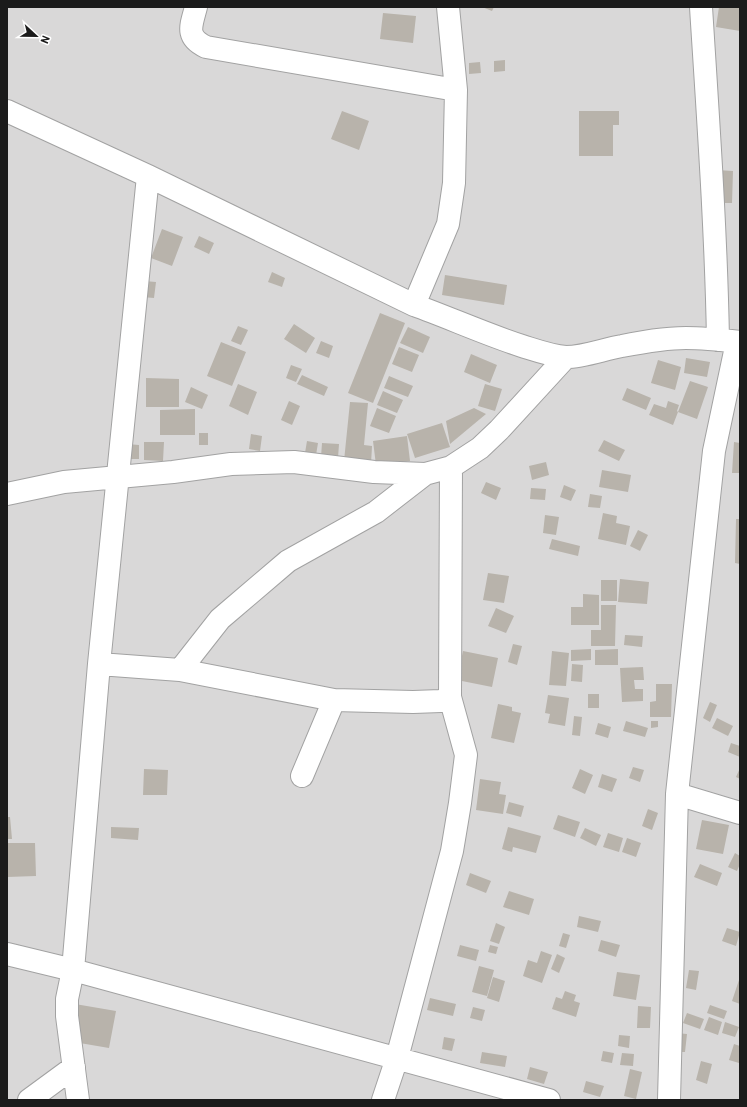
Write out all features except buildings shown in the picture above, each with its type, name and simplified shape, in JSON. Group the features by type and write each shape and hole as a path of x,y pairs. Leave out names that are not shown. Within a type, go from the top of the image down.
{"street":[{"path":"196,7 191,32 198,43 206,47 456,90"},
{"path":"414,305 448,224 454,183 456,90 448,7"},
{"path":"669,1100 677,794 714,451 732,341 717,267 701,7"},
{"path":"7,111 148,176 414,305 506,341 552,355 566,357 620,346 667,339 686,338 732,341"},
{"path":"78,1100 67,1016 67,999 73,970 99,664 148,176"},
{"path":"7,494 64,482 172,472 231,464 294,462 374,472 425,474 451,467 480,448 499,430 566,357"},
{"path":"382,1100 397,1058 452,851 466,755 450,697 451,467"},
{"path":"180,670 220,619 288,561 373,514 425,474"},
{"path":"99,664 180,670 334,700 413,702 441,701 450,697"},
{"path":"302,776 334,700"},
{"path":"677,794 740,813"},
{"path":"7,954 73,970 397,1058 488,1092 549,1100"},
{"path":"29,1100 74,1068"}],"shaded area":[{"path":"7,7 740,7 740,1100 7,1100"}]}
